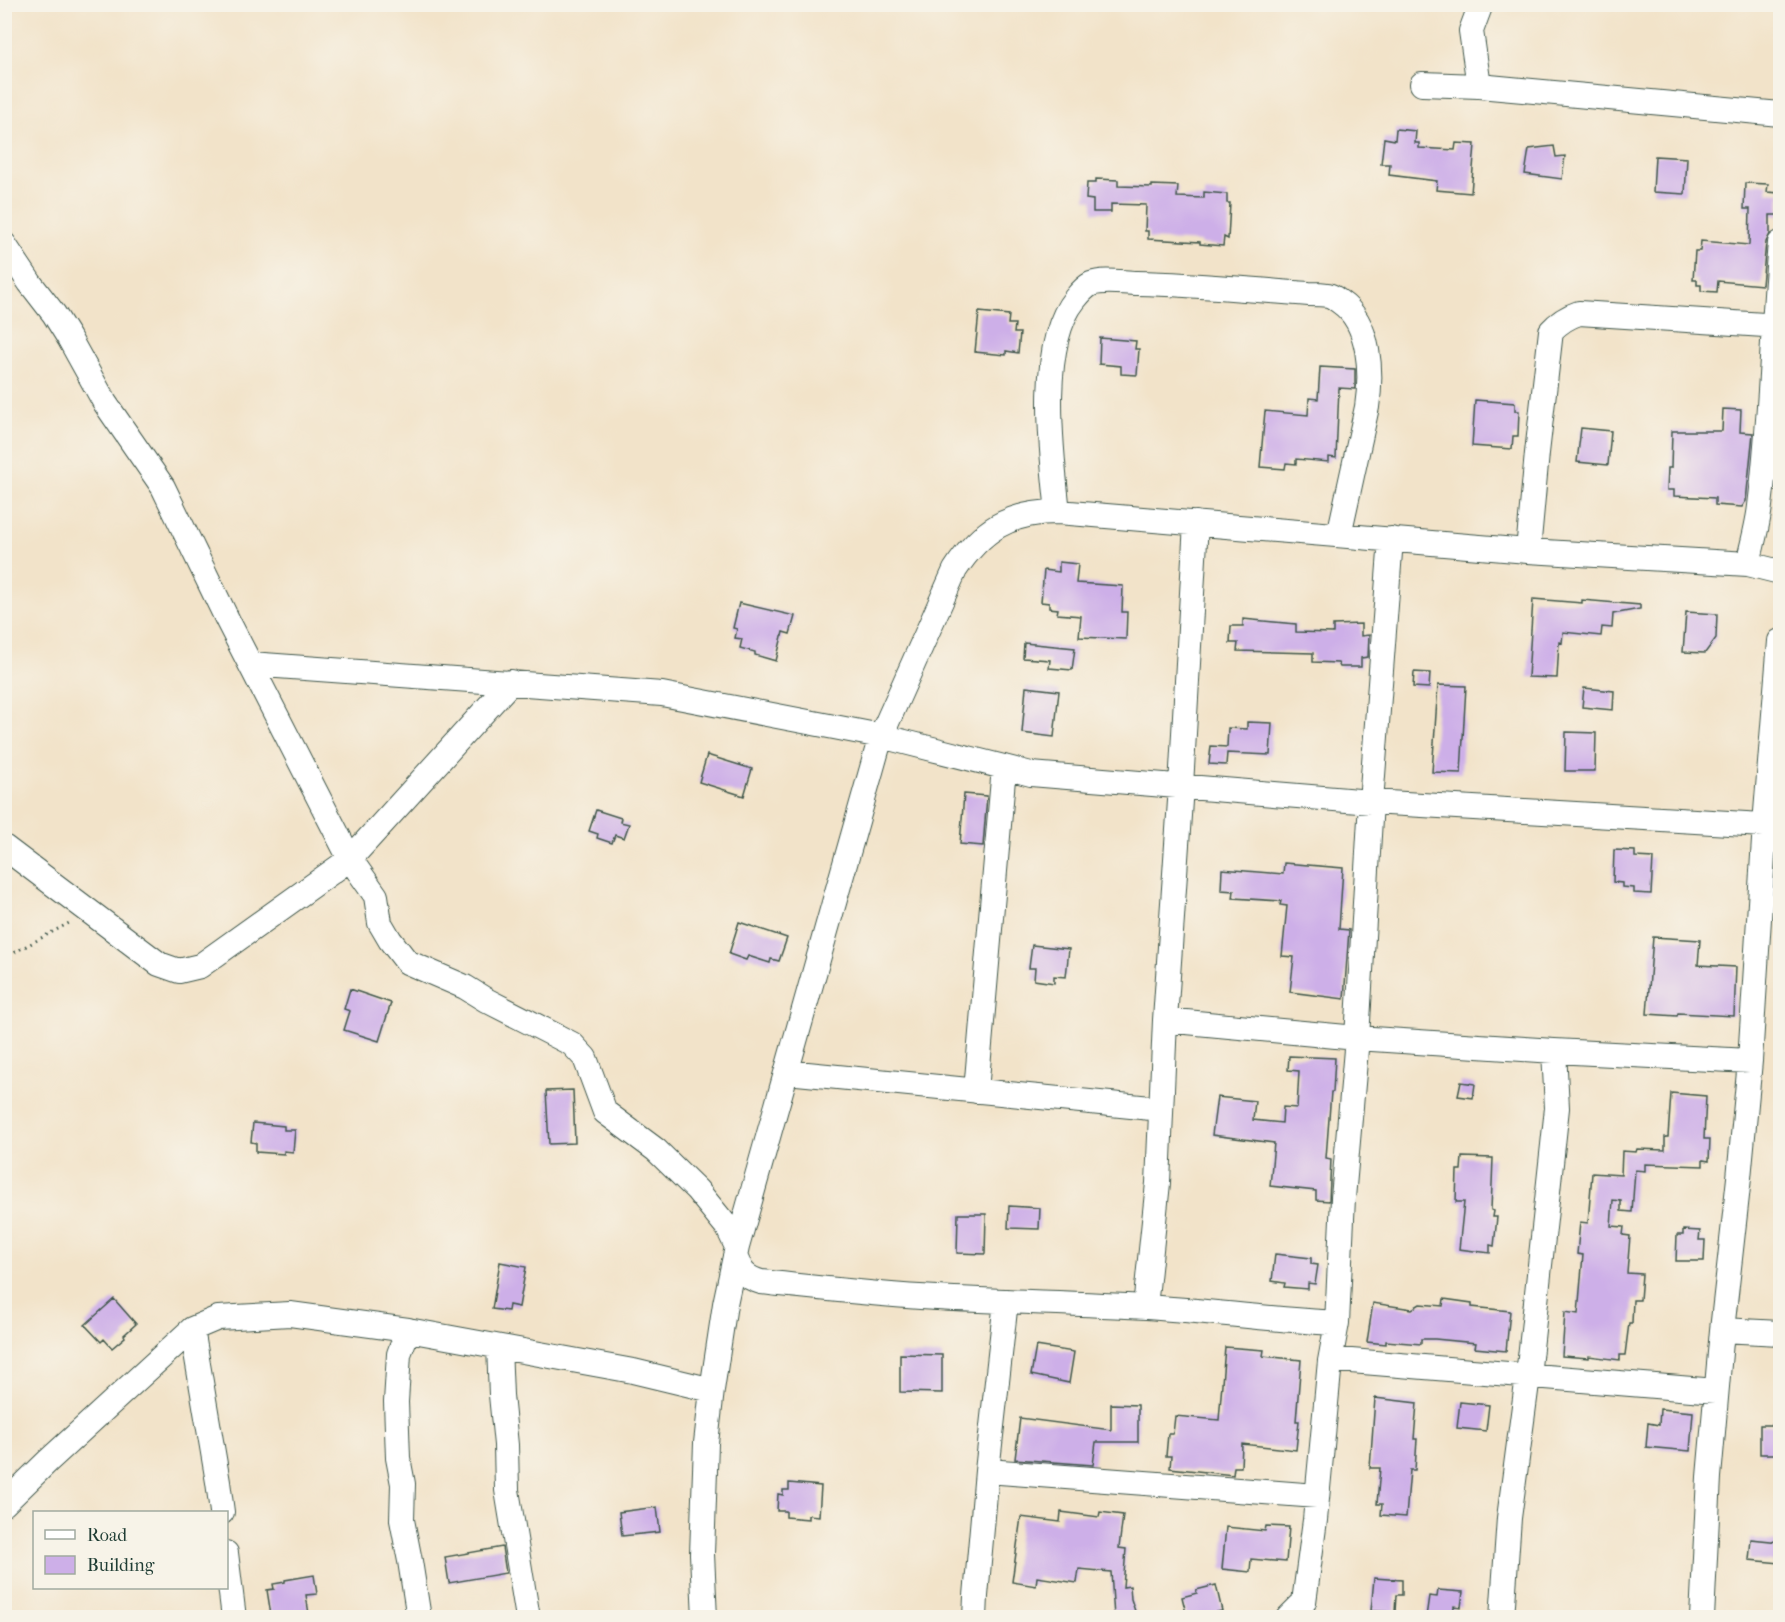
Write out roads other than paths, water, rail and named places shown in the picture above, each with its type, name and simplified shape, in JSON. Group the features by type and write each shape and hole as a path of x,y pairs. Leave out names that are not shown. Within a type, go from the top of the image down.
{"street":[{"path":"1479,86 1471,31 1481,4"},
{"path":"1422,84 1479,86 1780,114"},
{"path":"1748,564 1760,508 1777,326 1780,243"},
{"path":"4,244 54,314 105,403 164,487 250,664 350,859 376,896 380,923 390,940 407,962 465,987 572,1044 585,1058 605,1112 656,1150 697,1190 728,1228 741,1271 760,1282 864,1293 1145,1307 1218,1312 1284,1321 1337,1323"},
{"path":"1058,512 1050,421 1052,365 1060,323 1069,305 1086,287 1103,282 1164,283 1309,294 1330,296 1346,306 1363,335 1368,359 1370,387 1367,407 1339,535"},
{"path":"1528,551 1551,331 1559,323 1579,313 1777,326"},
{"path":"705,1617 703,1532 706,1443 712,1390 736,1251 881,736 945,590 965,555 985,534 1014,518 1040,512 1058,512 1528,551 1748,564 1780,572"},
{"path":"1145,1307 1158,1183 1165,1020 1196,523"},
{"path":"1288,1617 1304,1602 1330,1361 1337,1323 1343,1198 1357,1038 1371,802 1391,539"},
{"path":"1702,1617 1708,1477 1773,825 1780,641"},
{"path":"250,664 662,694 881,736 1031,774 1371,802 1773,825"},
{"path":"4,847 159,964 179,971 200,966 350,859 511,682"},
{"path":"976,1092 1004,767"},
{"path":"1165,1020 1357,1038 1750,1061"},
{"path":"1502,1617 1509,1518 1528,1376 1557,1108 1554,1051"},
{"path":"787,1072 1161,1110"},
{"path":"975,1617 987,1472 1006,1301"},
{"path":"4,1504 192,1329 218,1318 257,1314 290,1314 408,1330 633,1371 712,1390"},
{"path":"192,1329 222,1511"},
{"path":"408,1330 399,1354 396,1402 398,1458 403,1484 402,1520 418,1617"},
{"path":"1722,1330 1780,1333"},
{"path":"499,1347 507,1490 528,1617"},
{"path":"1330,1361 1716,1391"},
{"path":"987,1472 1317,1496"},
{"path":"228,1569 234,1617"}]}
